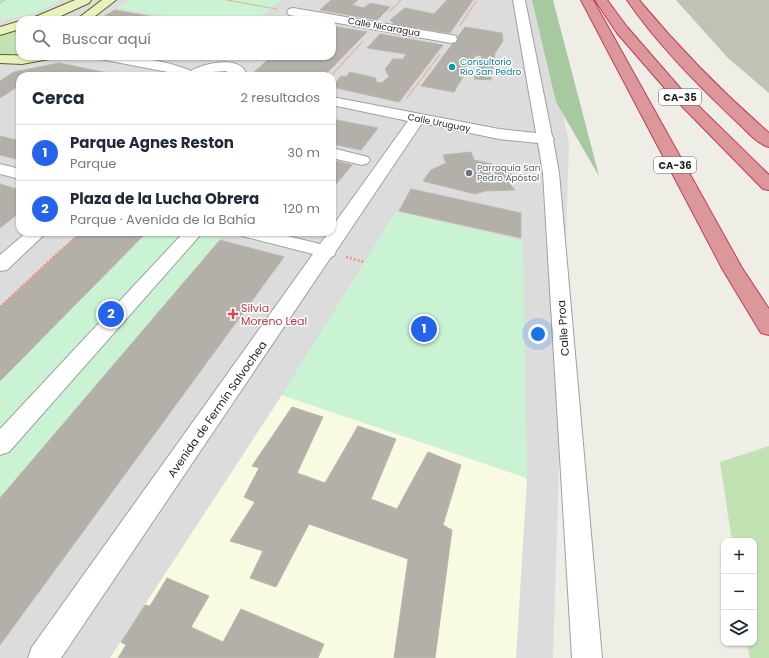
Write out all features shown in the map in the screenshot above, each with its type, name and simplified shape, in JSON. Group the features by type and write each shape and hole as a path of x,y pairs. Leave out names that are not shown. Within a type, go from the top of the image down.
{"highway":[{"name":"CA-36","path":"586,0 733,270 769,327"},
{"name":"CA-35","path":"601,0 634,45 675,91 699,117 769,185"},
{"name":"CA-35","path":"633,0 672,48 706,83 769,142"}],"street":[{"path":"50,16 85,0"},
{"path":"88,16 110,0"},
{"name":"Calle Proa","path":"520,0 551,173 587,658"},
{"name":"Calle Nicaragua","path":"289,16 298,8 451,39"},
{"path":"2,29 16,25"},
{"path":"0,67 7,60"},
{"path":"126,60 186,72"},
{"path":"200,72 231,60"},
{"path":"239,72 243,60"},
{"path":"217,66 231,68 237,72"},
{"name":"Calle Uruguay","path":"336,103 499,134 546,139"},
{"name":"Avenida de Fermín Salvochea","path":"43,658 327,252 417,119"},
{"path":"336,154 362,160"},
{"path":"0,169 16,173"},
{"path":"0,265 33,236"},
{"path":"0,445 190,236"},
{"path":"264,236 327,252"}],"path":[{"path":"0,2 5,0"},
{"path":"227,0 272,8"},
{"path":"395,114 451,39 477,0"},
{"path":"0,307 77,236"}],"shaded area":[{"path":"0,0 538,0 569,142 553,658 0,658"},
{"path":"676,0 769,0 769,93 728,58"},
{"path":"282,395 527,478 516,658 110,658"}],"green space":[{"path":"0,0 61,0 32,14 16,16 16,18 0,19"},
{"path":"129,0 281,0 261,16 162,16 117,8"},
{"path":"532,0 553,0 599,176 556,102"},
{"path":"16,30 16,56 0,54 0,36"},
{"path":"396,211 523,241 527,478 282,395"},
{"path":"143,236 222,236 0,498 0,381"},
{"path":"236,236 293,236 282,248"},
{"path":"769,446 769,658 750,658 748,646 757,646 757,538 732,538 720,462"}],"building":[{"path":"331,0 358,0 352,5 364,8 370,3 390,7 377,20 320,10"},
{"path":"447,0 473,0 450,33 394,24 390,20 405,8 434,14"},
{"path":"115,10 149,16 105,16"},
{"path":"336,27 367,32 328,72 254,72 268,60 336,60"},
{"name":"Consultorio Río San Pedro","path":"465,27 502,33 503,41 495,53 491,80 474,79 482,56 476,55 454,92 421,86"},
{"path":"380,34 443,45 399,102 336,88 336,82 341,76 346,77 350,72 376,78 376,82 381,83 389,77 385,69 393,59 403,59 406,54 367,48"},
{"path":"59,63 103,72 16,72 16,88 0,98 0,81 14,72"},
{"path":"336,120 378,128 361,150 336,145"},
{"path":"0,136 16,140 16,159 0,155"},
{"name":"Parroquia San Pedro Apóstol","path":"471,152 474,160 492,164 513,175 505,178 515,190 485,191 475,194 423,181 431,170 446,163 443,155"},
{"path":"336,161 352,165 336,184"},
{"path":"0,184 16,189 16,215 0,228"},
{"path":"411,189 521,213 521,238 399,211"},
{"path":"77,236 143,236 0,381 0,307"},
{"path":"220,240 284,257 0,645 0,498"},
{"path":"292,407 323,417 297,473 325,483 358,426 396,439 371,499 397,509 428,452 461,465 443,525 452,530 435,658 394,658 408,559 309,524 276,587 250,578 263,551 230,541 255,502 244,497 259,468 252,466"},
{"path":"167,578 209,596 191,627 223,642 241,609 324,644 318,658 118,658 126,645 121,642 145,605 150,606"}],"place":[{"name":"Consultorio Río San Pedro","path":"452,67"},
{"name":"Parroquia San Pedro Apóstol","path":"469,173"},
{"name":"Plaza de la Lucha Obrera","path":"111,314"},
{"name":"Silvia Moreno Leal","path":"233,314"},
{"name":"Parque Agnes Reston","path":"424,329"}]}
